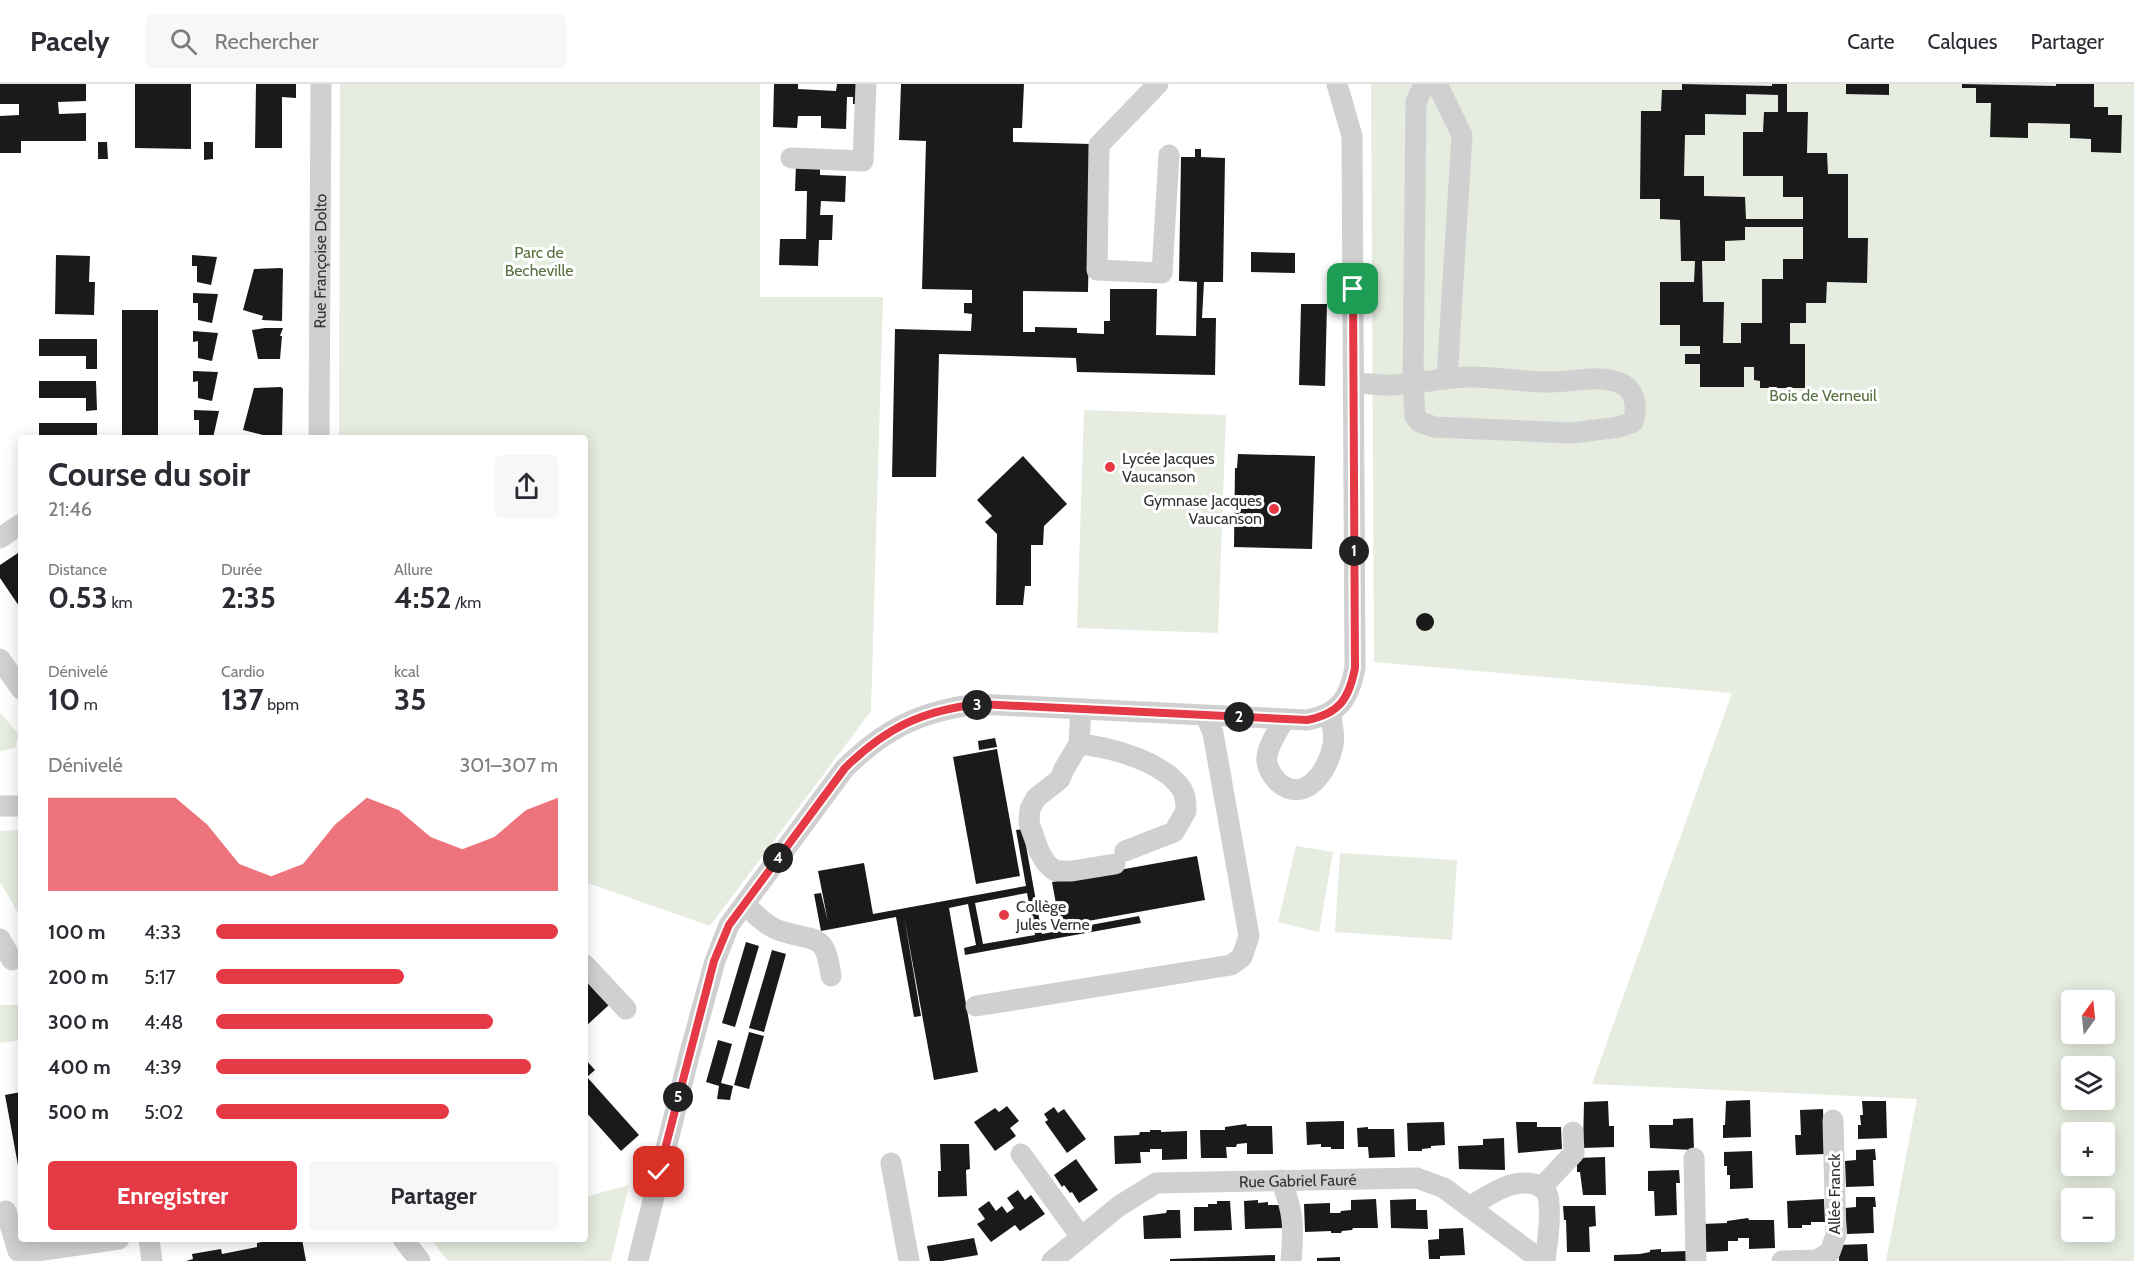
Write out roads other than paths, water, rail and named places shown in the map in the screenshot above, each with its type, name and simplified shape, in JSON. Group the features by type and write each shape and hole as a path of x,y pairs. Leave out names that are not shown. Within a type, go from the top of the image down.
{"street":[{"name":"Rue Françoise Dolto","path":"319,435 321,84"},
{"path":"791,158 863,161 866,84"},
{"path":"1158,84 1098,145 1097,270 1162,273 1168,155"},
{"path":"638,1261 714,961 729,925 845,768 865,749 886,733 932,712 978,704 1307,720 1330,713 1340,706 1347,696 1355,668 1352,136 1337,84"},
{"path":"1354,382 1392,385 1413,383 1447,379 1470,377 1551,382 1598,378 1622,383 1634,397 1637,412 1633,422 1619,427 1572,433 1434,427 1420,422 1415,417 1413,383 1416,102 1424,84"},
{"path":"1437,84 1462,135 1447,379"},
{"path":"0,538 18,526"},
{"path":"0,658 18,685"},
{"path":"1079,744 1119,752 1158,768 1172,777 1182,790 1186,811 1174,832 1120,858 1072,871 1055,871 1046,863 1032,836 1029,823 1030,809 1036,798 1060,779 1079,744 1081,709"},
{"path":"1284,720 1271,747 1267,762 1273,777 1284,787 1296,790 1309,786 1322,774 1333,744 1334,731 1330,713"},
{"path":"976,1006 1231,965 1242,957 1249,936 1213,733 1206,716"},
{"path":"0,806 18,806"},
{"path":"745,904 762,921 777,930 818,940 825,946 831,976"},
{"path":"0,939 12,960"},
{"path":"588,968 626,1009"},
{"name":"Allée Franck","path":"1782,1261 1817,1260 1830,1252 1836,1235 1833,1120"},
{"path":"1542,1187 1574,1153 1573,1132"},
{"path":"1021,1154 1082,1237"},
{"path":"1694,1158 1696,1261"},
{"path":"891,1163 909,1261"},
{"name":"Rue Gabriel Fauré","path":"1052,1261 1119,1206 1156,1183 1417,1178 1444,1188 1544,1261"},
{"path":"1281,1180 1292,1208 1294,1228 1291,1261"},
{"path":"1469,1207 1508,1185 1524,1182 1542,1187 1547,1193 1550,1205 1544,1261"},
{"path":"6,1211 18,1251 24,1253 99,1242"},
{"path":"149,1242 152,1261"},
{"path":"404,1242 420,1261"}],"place":[{"name":"Lycée Jacques Vaucanson","path":"1110,467"},
{"name":"Gymnase Jacques Vaucanson","path":"1274,509"},
{"name":"Collège Jules Verne","path":"1004,915"}],"park label":[{"name":"Parc de Becheville","path":"539,261"},
{"name":"Bois de Verneuil","path":"1823,395"}]}
